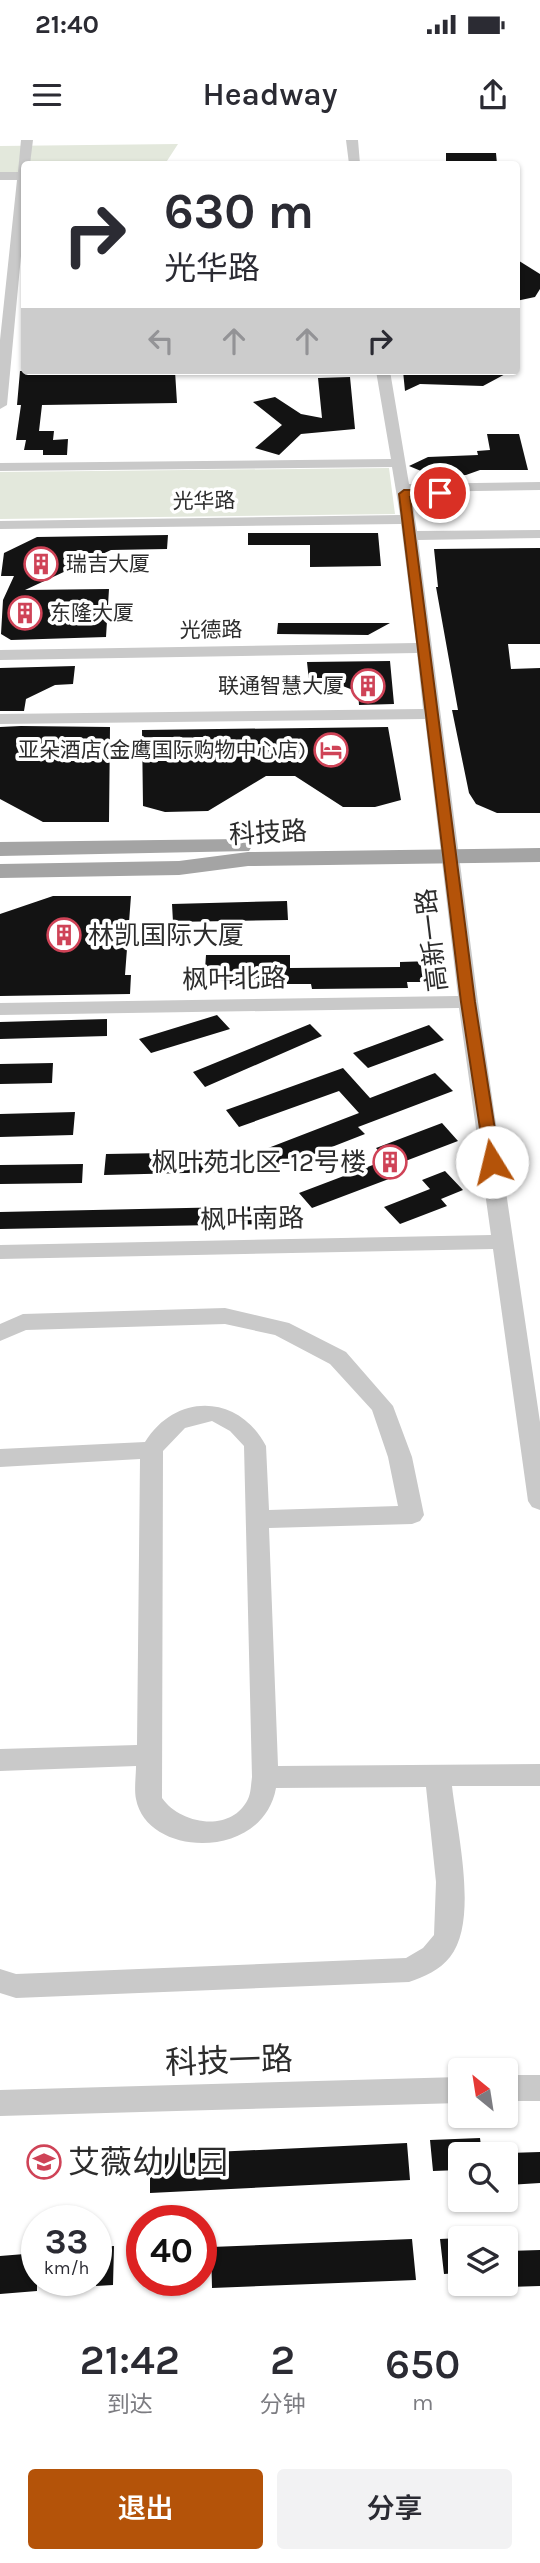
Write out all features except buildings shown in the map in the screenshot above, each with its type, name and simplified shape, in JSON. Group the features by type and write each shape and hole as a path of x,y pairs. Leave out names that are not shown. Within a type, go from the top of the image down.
{"main road":[{"name":"科技路","path":"0,871 179,868 248,859 449,849 540,841"},
{"name":"科技路","path":"0,849 449,849 540,855"}],"street":[{"path":"0,405 3,322 21,176 19,140"},
{"path":"24,161 27,140"},
{"path":"352,140 355,161"},
{"path":"0,176 21,176"},
{"path":"3,322 21,325"},
{"name":"高新一路","path":"384,375 404,491 468,1002 505,1242 540,1501"},
{"name":"光华路","path":"0,467 399,463"},
{"path":"404,491 540,489"},
{"name":"光华路","path":"0,525 409,528 540,534"},
{"name":"光德路","path":"0,654 424,648"},
{"path":"0,719 431,714"},
{"name":"枫叶北路","path":"0,1009 468,1002"},
{"name":"枫叶南路","path":"0,1252 505,1242"},
{"path":"0,1333 23,1322 225,1316 281,1328 338,1358 382,1406 400,1457 412,1515 258,1519"},
{"path":"213,1413 236,1421 250,1434 255,1446 265,1777 258,1807 239,1826 203,1833 177,1829 157,1817 149,1800 152,1450 163,1430 184,1418 213,1413"},
{"path":"0,1458 152,1450"},
{"path":"0,1759 148,1755"},
{"path":"265,1777 540,1775"},
{"path":"0,1981 16,1986 409,1970 432,1958 448,1935 450,1911 439,1777"},
{"path":"518,2088 540,2088"},
{"name":"科技一路","path":"0,2103 448,2090"}],"shaded area":[{"path":"178,144 167,161 21,161 21,172 0,172 0,146"},
{"path":"389,468 395,514 0,519 0,472"}],"place":[{"name":"瑞吉大厦","path":"41,564"},
{"name":"东隆大厦","path":"25,613"},
{"name":"联通智慧大厦","path":"368,686"},
{"name":"亚朵酒店(金鹰国际购物中心店)","path":"331,750"},
{"name":"林凯国际大厦","path":"64,935"},
{"name":"枫叶苑北区-12号楼","path":"390,1162"},
{"name":"艾薇幼儿园","path":"44,2162"}],"route":[{"path":"440,493 404,494 468,1002 492,1162"}]}
